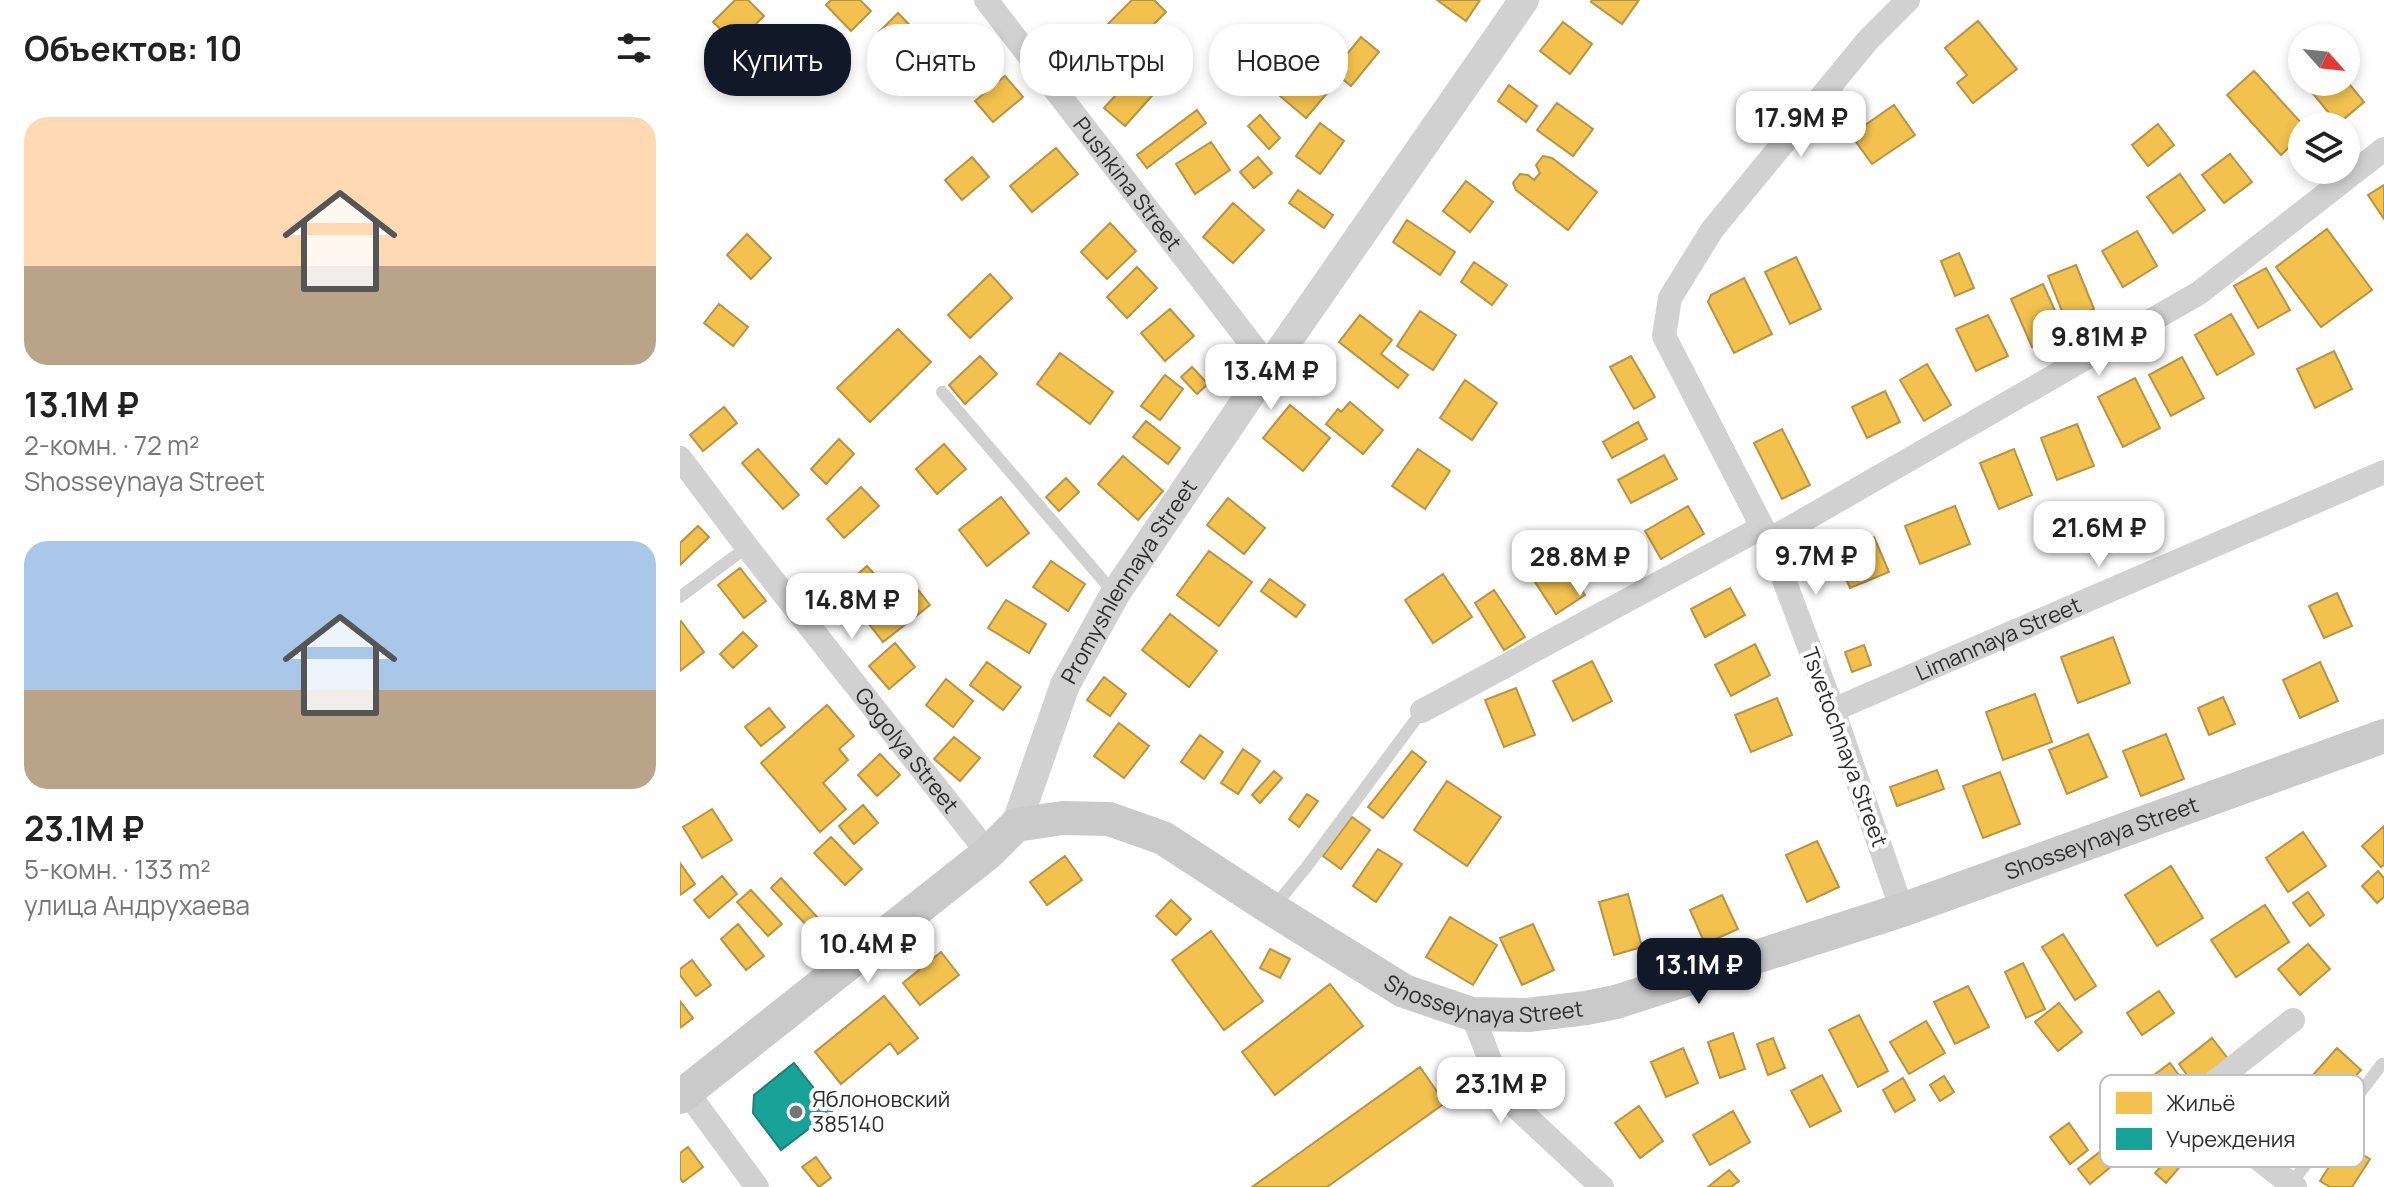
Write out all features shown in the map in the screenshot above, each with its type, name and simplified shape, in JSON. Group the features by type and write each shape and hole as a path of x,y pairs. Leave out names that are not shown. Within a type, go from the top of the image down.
{"main road":[{"name":"Shosseynaya Street","path":"1016,825 1063,818 1109,819 1163,838 1404,991 1472,1014 1528,1015 1616,1002 1902,910 2384,736"},
{"name":"Promyshlennaya Street","path":"683,1094 988,853 1016,825"}],"street":[{"name":"Pushkina Street","path":"986,0 1269,367"},
{"name":"Promyshlennaya Street","path":"1016,825 1065,685 1115,594 1524,0"},
{"name":"Tsvetochnaya Street","path":"1902,910 1833,710 1765,534 1664,336 1670,298 1712,230 1868,40 1908,0"},
{"path":"1422,711 1765,534 2199,293 2384,149"},
{"name":"Gogolya Street","path":"680,458 988,853"},
{"name":"Limannaya Street","path":"1833,710 2384,472"},
{"path":"1472,1014 1504,1096 1602,1187"},
{"path":"2224,1075 2293,1020"},
{"path":"683,1094 757,1187"},
{"path":"2268,1167 2293,1186"}],"lane":[{"path":"942,392 1115,594"},
{"path":"680,597 747,547"},
{"path":"1272,909 1422,711"},
{"path":"2364,1089 2382,1064"},
{"path":"2293,1186 2307,1167"}],"building: Жильё":[{"path":"735,0 748,0 764,16 756,24 713,22"},
{"path":"831,0 860,0 871,11 851,31 851,24 844,24 826,5"},
{"path":"1132,0 1154,0 1166,12 1154,24 1108,24"},
{"path":"1437,0 1480,0 1466,21"},
{"path":"1592,0 1639,0 1622,24"},
{"path":"898,13 909,24 887,24"},
{"path":"1978,21 2017,69 1973,103 1957,83 1967,75 1945,48"},
{"path":"1563,22 1592,44 1570,74 1540,51"},
{"path":"1361,37 1379,52 1351,86 1348,84 1348,53"},
{"path":"2254,71 2291,112 2288,112 2288,148 2281,155 2227,95"},
{"path":"1004,77 1023,97 993,122 975,101 981,96 1004,96"},
{"path":"1509,85 1537,106 1526,122 1498,101"},
{"path":"1115,96 1152,96 1125,126 1104,108"},
{"path":"1280,96 1325,96 1306,118"},
{"path":"2315,96 2359,96 2364,102 2352,112 2328,112"},
{"path":"1557,103 1593,129 1573,156 1537,130"},
{"path":"1894,105 1915,135 1872,164 1851,135"},
{"path":"1197,110 1206,123 1147,168 1137,155"},
{"path":"1260,115 1280,138 1269,149 1248,126"},
{"path":"1320,123 1344,141 1320,174 1296,156"},
{"path":"2158,124 2174,145 2148,166 2132,145"},
{"path":"1211,142 1230,170 1195,194 1176,164"},
{"path":"1056,148 1078,174 1032,212 1010,186"},
{"path":"2230,154 2252,182 2224,203 2202,175"},
{"path":"1543,156 1552,158 1597,192 1568,230 1516,190 1513,183 1520,174 1534,180 1540,173 1536,165"},
{"path":"972,157 989,177 962,200 945,180"},
{"path":"1258,157 1272,173 1254,188 1240,172"},
{"path":"2180,174 2205,210 2173,233 2147,197"},
{"path":"1466,181 1493,202 1470,232 1443,211"},
{"path":"2384,185 2384,219 2368,195"},
{"path":"1298,190 1333,215 1324,228 1289,203"},
{"path":"1233,203 1264,230 1233,263 1203,237"},
{"path":"1407,220 1455,252 1440,275 1393,242"},
{"path":"1110,223 1136,251 1107,279 1081,252"},
{"path":"2327,229 2372,290 2321,327 2276,267"},
{"path":"2137,231 2157,266 2123,287 2102,251"},
{"path":"747,234 771,258 751,279 727,255"},
{"path":"1959,253 1974,288 1955,296 1941,261"},
{"path":"1796,257 1821,309 1790,324 1765,272"},
{"path":"1474,262 1507,285 1492,305 1461,282"},
{"path":"2076,265 2094,309 2066,321 2048,276"},
{"path":"1137,267 1157,288 1127,318 1107,297"},
{"path":"2266,268 2290,310 2258,328 2234,286"},
{"path":"990,274 1012,298 970,338 948,315"},
{"path":"1744,278 1772,334 1734,353 1708,302 1711,295"},
{"path":"2043,284 2065,333 2032,347 2011,299"},
{"path":"719,304 748,327 733,346 704,323"},
{"path":"1170,309 1194,336 1165,361 1141,333"},
{"path":"1420,311 1456,335 1433,370 1397,346"},
{"path":"2231,314 2254,354 2217,375 2195,335"},
{"path":"1360,315 1392,340 1381,354 1408,375 1398,388 1339,342"},
{"path":"1988,315 2008,356 1976,371 1956,329"},
{"path":"898,329 931,362 870,422 837,388"},
{"path":"2334,351 2352,389 2315,408 2297,369"},
{"path":"1060,353 1113,392 1090,424 1037,384"},
{"path":"980,356 997,374 965,404 949,385"},
{"path":"1631,356 1655,397 1634,409 1610,367"},
{"path":"2182,357 2204,398 2171,416 2149,375"},
{"path":"1927,364 1951,405 1924,421 1900,380"},
{"path":"1192,367 1208,384 1197,394 1181,377"},
{"path":"1165,375 1183,389 1160,420 1141,406"},
{"path":"2135,378 2160,428 2123,447 2098,397"},
{"path":"1465,380 1497,403 1472,440 1440,418"},
{"path":"1885,391 1900,422 1867,438 1852,407"},
{"path":"1350,402 1383,430 1363,454 1326,424 1338,409 1341,412"},
{"path":"1290,405 1330,438 1303,471 1263,438"},
{"path":"724,407 737,423 703,451 690,435"},
{"path":"1146,421 1180,448 1168,464 1133,437"},
{"path":"1638,422 1647,439 1612,458 1603,442"},
{"path":"2077,424 2094,466 2057,480 2041,438"},
{"path":"1782,429 1810,485 1782,499 1754,443"},
{"path":"839,439 854,454 826,484 811,469"},
{"path":"944,444 966,469 937,494 916,469"},
{"path":"758,449 799,495 783,509 742,463"},
{"path":"1418,449 1450,471 1425,509 1392,486"},
{"path":"2014,449 2032,495 1999,509 1980,463"},
{"path":"1664,455 1677,479 1631,503 1618,480"},
{"path":"1123,456 1163,491 1138,520 1098,484"},
{"path":"1066,478 1079,492 1059,511 1046,497"},
{"path":"861,487 879,506 844,538 827,519"},
{"path":"1001,497 1029,533 987,566 959,530"},
{"path":"1228,498 1265,528 1244,554 1207,525"},
{"path":"1688,506 1704,534 1661,559 1645,531"},
{"path":"1955,506 1970,544 1920,564 1905,526"},
{"path":"698,526 709,537 680,565 680,543"},
{"path":"1874,537 1889,572 1850,588 1835,554"},
{"path":"1209,551 1252,582 1219,626 1177,595"},
{"path":"1563,560 1585,595 1556,614 1533,579"},
{"path":"1051,561 1085,584 1068,611 1033,587"},
{"path":"867,566 877,577 843,606 834,595"},
{"path":"740,568 766,601 744,618 718,585"},
{"path":"1443,574 1472,617 1433,643 1405,600"},
{"path":"1270,579 1305,605 1296,617 1261,591"},
{"path":"912,582 930,605 883,642 865,619"},
{"path":"1730,588 1745,615 1705,637 1691,609"},
{"path":"1494,590 1525,637 1504,650 1475,603"},
{"path":"2337,593 2352,626 2324,638 2309,606"},
{"path":"1006,600 1046,624 1029,653 988,628"},
{"path":"1170,614 1217,651 1189,687 1142,650"},
{"path":"680,622 704,652 680,671"},
{"path":"743,632 757,646 733,668 720,654"},
{"path":"2113,637 2130,683 2078,703 2061,657"},
{"path":"895,643 915,667 889,689 869,666"},
{"path":"1755,644 1770,675 1731,696 1715,665"},
{"path":"1864,645 1871,665 1852,672 1845,652"},
{"path":"1592,661 1612,701 1573,721 1553,681"},
{"path":"987,662 1021,687 1003,710 970,685"},
{"path":"2320,662 2338,701 2300,718 2283,680"},
{"path":"1104,677 1126,694 1110,716 1087,700"},
{"path":"946,679 973,701 953,727 926,705"},
{"path":"1516,688 1535,735 1504,747 1485,700"},
{"path":"2035,694 2052,742 2003,760 1986,712"},
{"path":"2223,697 2235,724 2209,735 2198,708"},
{"path":"1777,698 1792,735 1751,752 1735,715"},
{"path":"827,705 854,736 839,749 848,760 823,783 846,809 820,832 761,763"},
{"path":"769,708 785,727 761,746 745,727"},
{"path":"1119,723 1149,746 1124,778 1094,756"},
{"path":"2088,734 2107,777 2067,794 2049,750"},
{"path":"2166,734 2184,779 2141,796 2123,751"},
{"path":"1200,735 1223,752 1204,779 1181,762"},
{"path":"954,737 980,758 960,781 934,759"},
{"path":"1243,749 1260,761 1238,794 1221,783"},
{"path":"1412,751 1426,762 1383,818 1368,807"},
{"path":"880,754 900,775 877,796 858,775"},
{"path":"1937,770 1944,789 1897,806 1890,787"},
{"path":"1274,771 1282,778 1260,803 1252,795"},
{"path":"2000,772 2020,824 1983,838 1963,786"},
{"path":"1447,781 1501,817 1467,866 1414,830"},
{"path":"1307,794 1318,801 1299,827 1289,819"},
{"path":"863,805 878,823 854,844 839,826"},
{"path":"712,809 732,840 702,858 683,827"},
{"path":"1352,817 1370,830 1341,869 1323,856"},
{"path":"2384,826 2384,865 2381,867 2362,846"},
{"path":"2303,832 2326,866 2288,892 2266,858"},
{"path":"831,837 862,869 845,885 814,853"},
{"path":"1817,841 1839,887 1807,902 1786,855"},
{"path":"1378,849 1402,864 1376,902 1353,886"},
{"path":"1065,856 1082,880 1047,905 1030,882"},
{"path":"680,863 695,884 680,895"},
{"path":"2171,866 2203,918 2157,946 2125,895"},
{"path":"2378,871 2384,878 2384,897 2377,903 2362,886"},
{"path":"722,876 737,894 709,918 694,900"},
{"path":"781,878 819,919 810,929 771,888"},
{"path":"751,890 782,924 768,936 737,902"},
{"path":"2308,892 2324,915 2310,926 2293,903"},
{"path":"1628,894 1642,947 1614,955 1599,902"},
{"path":"1722,895 1738,929 1705,944 1690,910"},
{"path":"1171,900 1191,919 1176,935 1156,916"},
{"path":"2265,905 2289,942 2236,977 2211,940"},
{"path":"1450,917 1497,945 1473,985 1426,957"},
{"path":"738,924 764,956 746,970 721,939"},
{"path":"1533,924 1554,970 1522,985 1500,938"},
{"path":"1211,931 1263,1001 1224,1030 1172,960"},
{"path":"2063,934 2096,986 2075,1000 2042,947"},
{"path":"2308,944 2330,969 2300,995 2278,969"},
{"path":"1270,949 1290,959 1280,978 1260,968"},
{"path":"941,952 959,975 920,1005 903,983"},
{"path":"692,960 711,985 696,996 680,975 680,969"},
{"path":"2023,963 2045,1009 2026,1018 2005,972"},
{"path":"1330,984 1363,1026 1275,1095 1242,1052"},
{"path":"1968,986 1989,1027 1955,1044 1934,1002"},
{"path":"2159,991 2174,1013 2142,1035 2127,1013"},
{"path":"884,996 918,1038 898,1054 890,1043 841,1084 815,1052"},
{"path":"680,1001 693,1018 680,1028"},
{"path":"2059,1003 2082,1032 2058,1051 2035,1022"},
{"path":"1859,1015 1888,1071 1858,1087 1829,1030"},
{"path":"1926,1021 1945,1053 1909,1074 1890,1042"},
{"path":"1733,1033 1745,1069 1720,1078 1708,1042"},
{"path":"1773,1038 1785,1068 1768,1075 1757,1044"},
{"path":"2212,1038 2229,1060 2209,1075 2187,1075 2179,1064"},
{"path":"1683,1048 1698,1083 1666,1097 1651,1062"},
{"path":"2337,1048 2361,1070 2356,1075 2313,1075"},
{"path":"2170,1063 2179,1075 2154,1075"},
{"path":"1420,1067 1445,1103 1327,1187 1252,1187"},
{"path":"1822,1075 1841,1111 1810,1127 1791,1091"},
{"path":"1944,1076 1954,1092 1940,1101 1930,1085"},
{"path":"1903,1078 1915,1100 1895,1112 1883,1090"},
{"path":"1639,1106 1663,1141 1640,1158 1615,1123"},
{"path":"1733,1111 1750,1142 1710,1165 1693,1135"},
{"path":"2069,1123 2088,1150 2070,1164 2050,1137"},
{"path":"688,1147 703,1167 683,1182 680,1178 680,1153"},
{"path":"2100,1152 2100,1167 2110,1167 2090,1184 2078,1169"},
{"path":"2364,1155 2370,1159 2352,1187 2330,1187 2320,1181 2329,1167 2364,1167"},
{"path":"816,1157 831,1178 819,1187 802,1167"},
{"path":"2160,1167 2180,1167 2166,1183 2155,1173"},
{"path":"1729,1170 1739,1181 1731,1187 1708,1187"}],"building: Учреждения":[{"path":"794,1063 832,1111 781,1150 753,1113 754,1095"}],"place":[{"name":"Яблоновский 385140","path":"796,1112"}]}
